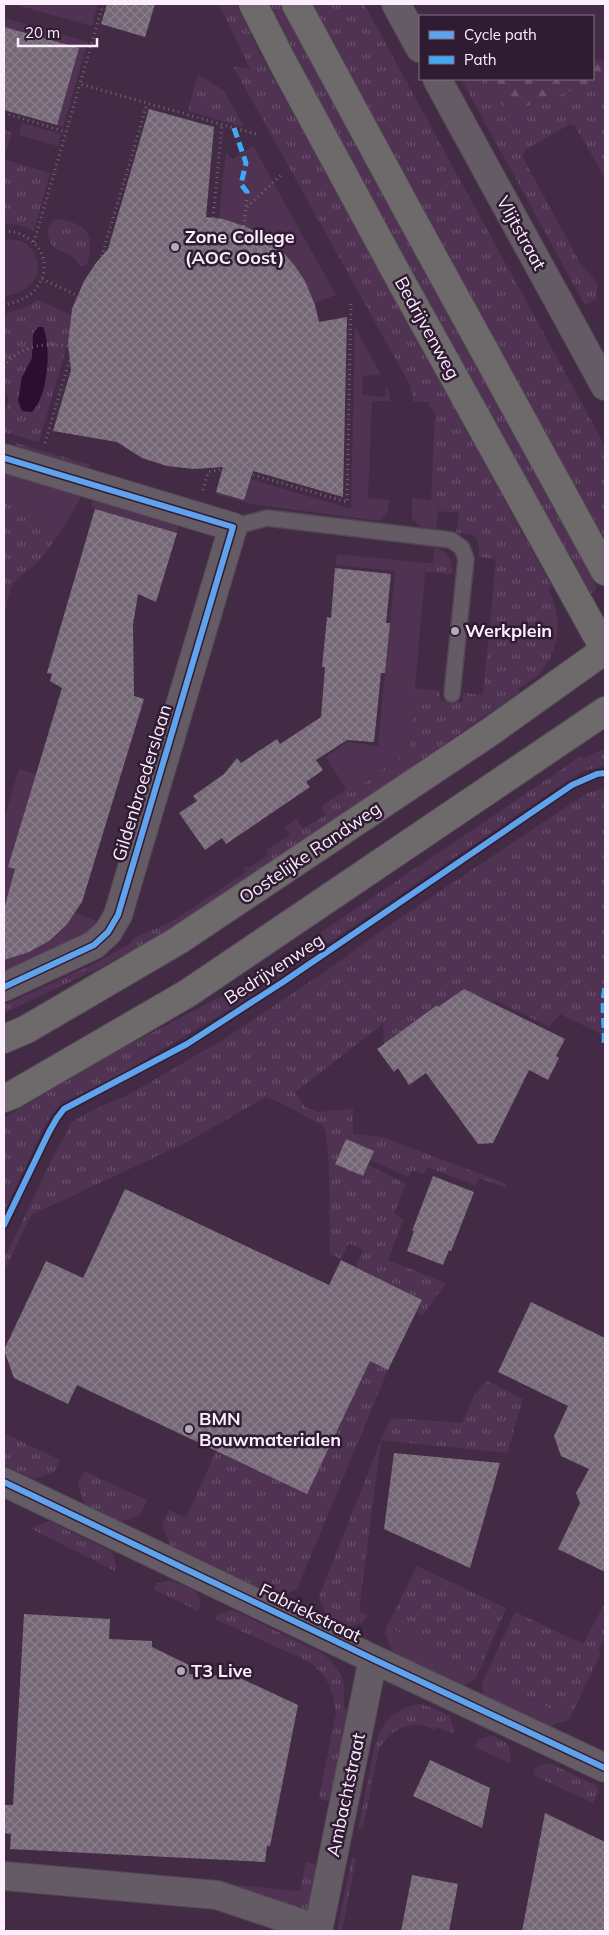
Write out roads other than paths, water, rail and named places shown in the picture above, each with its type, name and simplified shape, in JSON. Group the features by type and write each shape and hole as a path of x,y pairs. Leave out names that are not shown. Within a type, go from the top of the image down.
{"main road":[{"name":"Bedrijvenweg","path":"253,4 283,64 397,274 605,650"},
{"path":"296,4 605,571"},
{"name":"Oostelijke Randweg","path":"4,1039 27,1029 179,940 490,732 605,650"},
{"path":"4,1098 23,1089 188,993 605,711"}],"street":[{"path":"396,4 419,46"},
{"name":"Vlijtstraat","path":"438,80 605,386"},
{"path":"4,458 234,527"},
{"name":"Gildenbroederslaan","path":"4,987 94,945 108,932 118,915 234,527"},
{"name":"Fabriekstraat","path":"4,1482 374,1660 605,1768"},
{"name":"Ambachtstraat","path":"318,1930 374,1660"},
{"path":"4,1876 217,1895 318,1930"}],"lane":[{"path":"234,527 267,518 451,540 462,548 466,559 452,694"}],"place":[{"name":"Zone College (AOC Oost)","path":"175,247"},
{"name":"Werkplein","path":"455,631"},
{"name":"BMN Bouwmaterialen","path":"189,1429"},
{"name":"T3 Live","path":"181,1671"}]}
